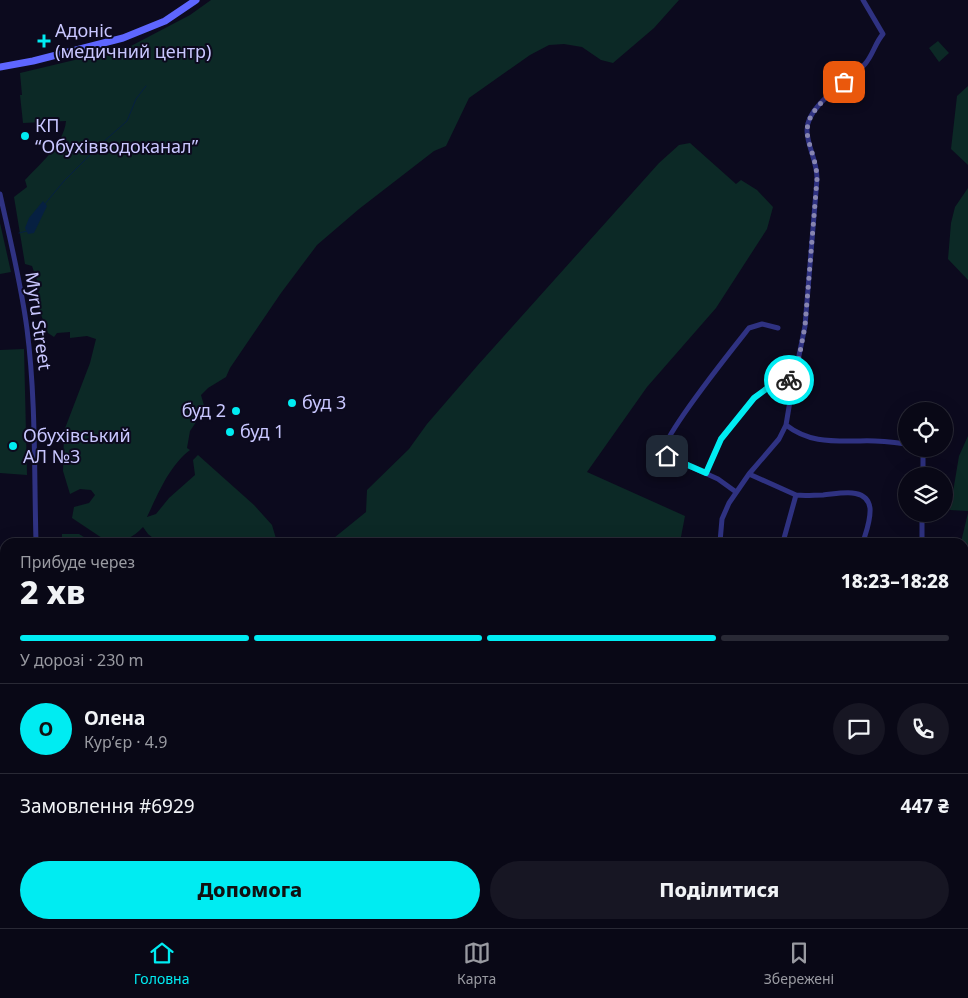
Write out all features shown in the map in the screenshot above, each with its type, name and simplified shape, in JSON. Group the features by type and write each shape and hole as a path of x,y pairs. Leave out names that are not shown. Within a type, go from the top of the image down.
{"main road":[{"path":"0,67 49,58 123,38 164,21 196,0"}],"street":[{"path":"720,538 722,519 729,503 749,474 779,439 786,425 805,326 817,179 816,162 807,132 807,123 810,116 823,101 865,64 871,56 878,39 883,34 863,0"},
{"name":"Myru Street","path":"0,194 19,277 28,336 33,410 36,538"},
{"path":"736,492 718,479 667,456 664,452 664,446 694,401 749,328 762,324 778,328"},
{"path":"706,473 721,439 754,398 777,381 795,379"},
{"path":"786,425 809,438 826,442 883,441 898,443"},
{"path":"749,474 796,495 854,493 865,498 870,506 870,518 864,538"},
{"path":"784,538 796,495"},
{"path":"922,522 922,538"}],"green space":[{"path":"211,0 679,0 654,28 613,63 601,60 582,47 564,44 549,45 530,55 469,98 446,146 434,151 359,209 317,245 281,293 230,368 226,377 208,388 201,395 205,409 190,431 187,448 190,450 170,472 147,517 156,514 169,498 195,475 193,460 198,455 254,505 272,525 276,538 153,538 143,527 129,538 102,538 72,518 74,507 89,503 95,495 91,490 80,489 70,494 63,471 64,431 90,363 96,339 87,336 70,338 70,332 57,333 54,337 48,333 35,299 40,289 32,266 25,264 14,197 27,187 25,180 56,146 61,138 66,121 23,123 20,73 129,47 190,15"},
{"path":"938,41 949,53 939,62 929,48"},
{"path":"968,86 968,165 951,149 957,96"},
{"path":"690,143 736,184 741,180 757,190 773,207 767,229 716,308 647,387 587,472 685,516 681,538 334,538 366,512 367,490 409,449 427,424 478,365 659,163 679,145"},
{"path":"968,188 968,280 948,259 951,223 955,207"},
{"path":"0,223 11,272 0,274"},
{"name":"Обухівський АЛ №3","path":"24,349 27,475 0,473 0,350"},
{"path":"968,436 968,511 953,510 953,492 959,456"},
{"path":"968,513 968,538 962,538"},
{"path":"62,534 79,534 86,538 62,538"}],"water":[{"path":"43,201 47,206 34,233 28,234 25,228 29,218"}],"waterway":[{"path":"102,143 127,121 136,99 146,86"},
{"path":"44,205 64,181 98,147"},
{"path":"19,233 27,231"}],"way so far":[{"path":"789,380 795,379 802,350 808,300 817,179 816,162 808,139 807,123 810,116 823,101 844,82"}],"place":[{"name":"Адоніс (медичний центр)","path":"44,41"},
{"name":"КП “Обухівводоканал”","path":"25,136"},
{"name":"буд 3","path":"292,403"},
{"name":"буд 2","path":"236,411"},
{"name":"буд 1","path":"230,432"},
{"name":"Обухівський АЛ №3","path":"13,446"}],"route":[{"path":"667,456 706,473 721,439 754,398 777,381 789,380"}]}
